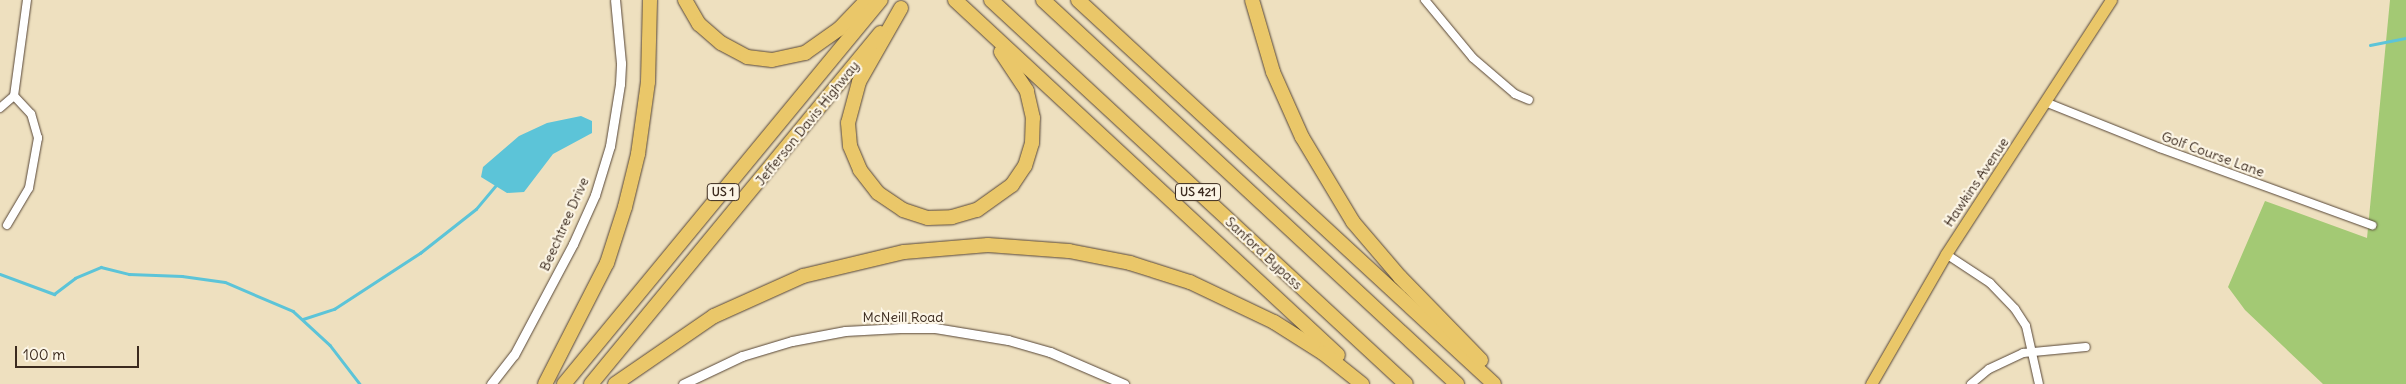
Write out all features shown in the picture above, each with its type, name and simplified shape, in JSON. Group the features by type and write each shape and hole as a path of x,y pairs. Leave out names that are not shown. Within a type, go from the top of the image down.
{"highway":[{"path":"545,384 607,263 626,208 638,154 648,82 650,0"},
{"path":"685,0 699,24 721,44 747,58 772,60 805,53 839,28 867,0"},
{"name":"Jefferson Davis Highway","path":"564,384 881,0"},
{"name":"Sanford Bypass","path":"991,0 1406,384"},
{"name":"US 421","path":"1043,0 1457,384"},
{"path":"1078,0 1494,384"},
{"path":"1252,0 1273,72 1302,137 1353,222 1400,277 1504,384"},
{"path":"904,4 858,82 850,106 850,146 860,170 878,193 912,212 928,218 952,217 977,210 1012,186 1027,158 1033,118 1027,91 1013,67 957,2"},
{"path":"957,2 1370,384"},
{"name":"Jefferson Davis Highway","path":"591,384 904,4"},
{"path":"615,384 714,316 803,276 904,252 988,245 1077,252 1130,263 1190,282 1274,322 1323,353 1362,384"}],"main road":[{"name":"Hawkins Avenue","path":"1871,384 1946,254 2111,0"}],"street":[{"path":"0,108 14,96 28,0"},
{"name":"Beechtree Drive","path":"491,384 514,355 574,244 595,195 610,146 620,84 621,63 615,0"},
{"path":"1425,0 1473,58 1515,94 1530,100"},
{"path":"7,225 29,188 38,138 31,114 14,96"},
{"name":"Golf Course Lane","path":"2045,102 2160,148 2372,225"},
{"path":"1946,254 1990,282 2016,309 2026,326 2039,384"},
{"name":"McNeill Road","path":"683,384 742,356 792,341 845,331 900,328 935,328 1008,340 1050,352 1124,384"},
{"path":"1971,384 2002,361 2032,352 2086,346"}],"green space":[{"path":"2390,0 2406,0 2406,384 2323,384 2245,310 2228,287 2265,201 2367,238"}],"water":[{"path":"581,116 592,121 592,133 553,154 524,192 507,193 481,177 483,167 519,136 547,123"}],"waterway":[{"path":"2370,45 2406,38"},
{"path":"303,319 334,309 420,253 476,209 496,185"},
{"path":"0,274 54,294 75,278 101,267 129,274 182,276 225,282 293,311 330,345 360,384"}]}
